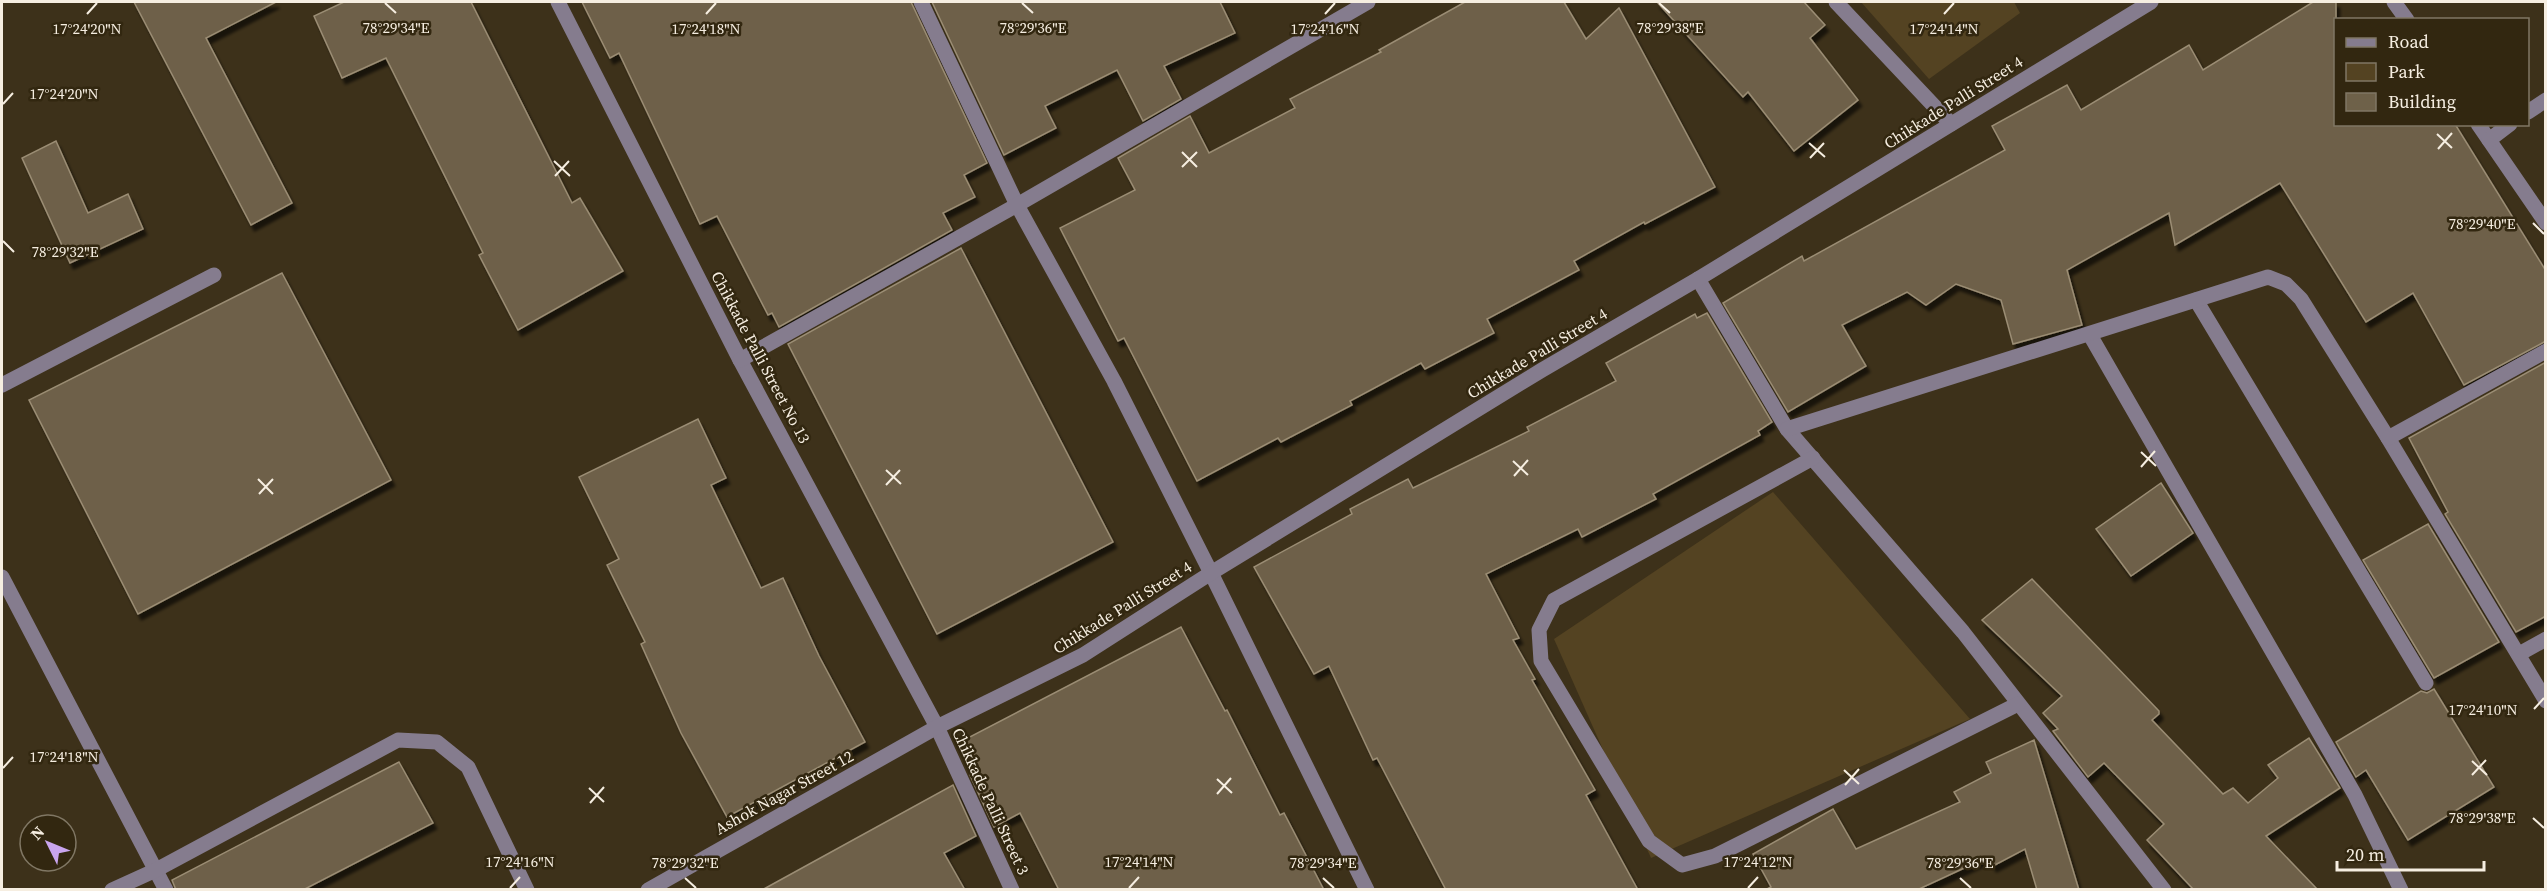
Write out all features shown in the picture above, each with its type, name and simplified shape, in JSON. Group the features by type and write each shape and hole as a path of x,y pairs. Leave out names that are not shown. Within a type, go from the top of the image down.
{"street":[{"name":"Chikkade Palli Street No 13","path":"558,2 740,360 937,727"},
{"path":"921,2 1017,205 1114,381 1367,890"},
{"path":"740,360 1017,205 1368,2"},
{"path":"1836,2 1951,124"},
{"name":"Chikkade Palli Street 4","path":"937,727 1083,655 1211,573 1542,370 1698,279 2151,2"},
{"path":"2394,2 2406,18"},
{"path":"2529,111 2546,100"},
{"path":"2479,126 2546,223"},
{"path":"2489,140 2507,126"},
{"path":"2,385 214,275"},
{"path":"1787,429 2268,277 2286,284 2301,299 2388,438 2546,701"},
{"path":"1698,279 1787,429 1962,632 2164,890"},
{"path":"2196,300 2426,682"},
{"path":"2090,335 2355,795 2401,890"},
{"path":"2388,438 2546,351"},
{"path":"1813,458 1554,600 1539,630 1541,661 1649,841 1682,865 1715,856 2019,704"},
{"path":"2,577 166,890"},
{"path":"2519,654 2546,639"},
{"name":"Ashok Nagar Street 12","path":"648,890 937,727"},
{"name":"Chikkade Palli Street 3","path":"937,727 1012,890"},
{"path":"112,890 156,870 398,740 437,742 468,767 527,890"}],"green space":[{"path":"1861,2 2014,2 2020,13 1929,79"},
{"path":"1773,492 1970,719 1651,858 1554,639"}],"building":[{"path":"134,2 276,2 206,38 292,203 251,225"},
{"path":"344,2 471,2 572,203 580,198 623,271 518,330 479,255 483,253 386,58 342,78 314,16"},
{"path":"582,2 911,2 987,163 964,175 975,197 943,213 952,230 779,327 772,313 768,315 717,216 700,224 619,53 610,58"},
{"path":"932,2 1220,2 1235,33 1164,66 1181,99 1143,121 1117,70 1045,106 1056,128 1004,155"},
{"path":"1465,2 1564,2 1586,39 1619,8 1715,187 1645,224 1644,222 1574,261 1579,270 1487,319 1494,333 1425,369 1421,363 1350,401 1352,405 1281,442 1278,438 1197,481 1124,338 1118,341 1060,228 1135,190 1118,158 1190,116 1209,153 1295,108 1290,99 1381,52 1379,50"},
{"path":"1657,2 1804,2 1825,25 1810,38 1858,100 1794,151 1748,92 1743,97"},
{"path":"2313,2 2336,2 2334,126 2456,126 2546,271 2546,341 2464,385 2413,293 2366,322 2280,183 2175,245 2169,213 2067,270 2082,325 2013,344 2001,300 1956,284 1926,305 1907,292 1842,325 1866,366 1788,412 1723,303 1802,256 1804,261 2005,150 1992,126 2067,85 2081,110 2189,45 2203,70"},
{"path":"56,141 88,213 128,194 143,229 70,263 22,158"},
{"path":"961,248 1113,542 937,634 788,344"},
{"path":"282,273 391,480 138,614 29,400"},
{"path":"1707,313 1772,422 1758,431 1760,435 1653,494 1656,499 1582,537 1578,529 1486,574 1519,638 1513,640 1535,679 1532,680 1595,790 1586,795 1638,890 1446,890 1377,758 1373,760 1329,666 1314,674 1254,567 1352,514 1350,509 1408,479 1413,488 1529,431 1527,427 1616,381 1606,363 1695,314 1697,318"},
{"path":"2546,362 2546,616 2516,632 2445,514 2448,512 2409,438"},
{"path":"698,419 726,478 711,485 761,588 783,578 819,656 865,742 727,817 681,733 641,644 645,642 607,565 619,559 579,477"},
{"path":"2161,483 2193,533 2131,576 2096,529"},
{"path":"2428,524 2499,642 2434,678 2363,560"},
{"path":"2032,579 2159,711 2159,714 2152,720 2223,794 2233,788 2248,803 2278,778 2268,765 2309,738 2340,788 2266,836 2318,890 2194,890 2147,840 2164,824 2104,763 2088,777 2053,731 2058,729 2043,713 2062,696 1982,620"},
{"path":"1181,627 1225,711 1227,710 1280,815 1284,813 1324,890 1059,890 1020,813 994,827 970,775 977,771 962,741"},
{"path":"2434,689 2494,787 2408,840 2366,770 2356,777 2336,742 2421,691 2427,693"},
{"path":"2034,740 2079,890 2037,890 2025,849 1993,866 1988,857 1917,890 1765,890 1771,887 1753,854 1833,809 1856,849 1960,802 1954,792 1991,773 1986,762"},
{"path":"399,762 433,823 303,890 176,890 172,880"},
{"path":"953,785 976,836 944,853 965,890 762,890"}]}
